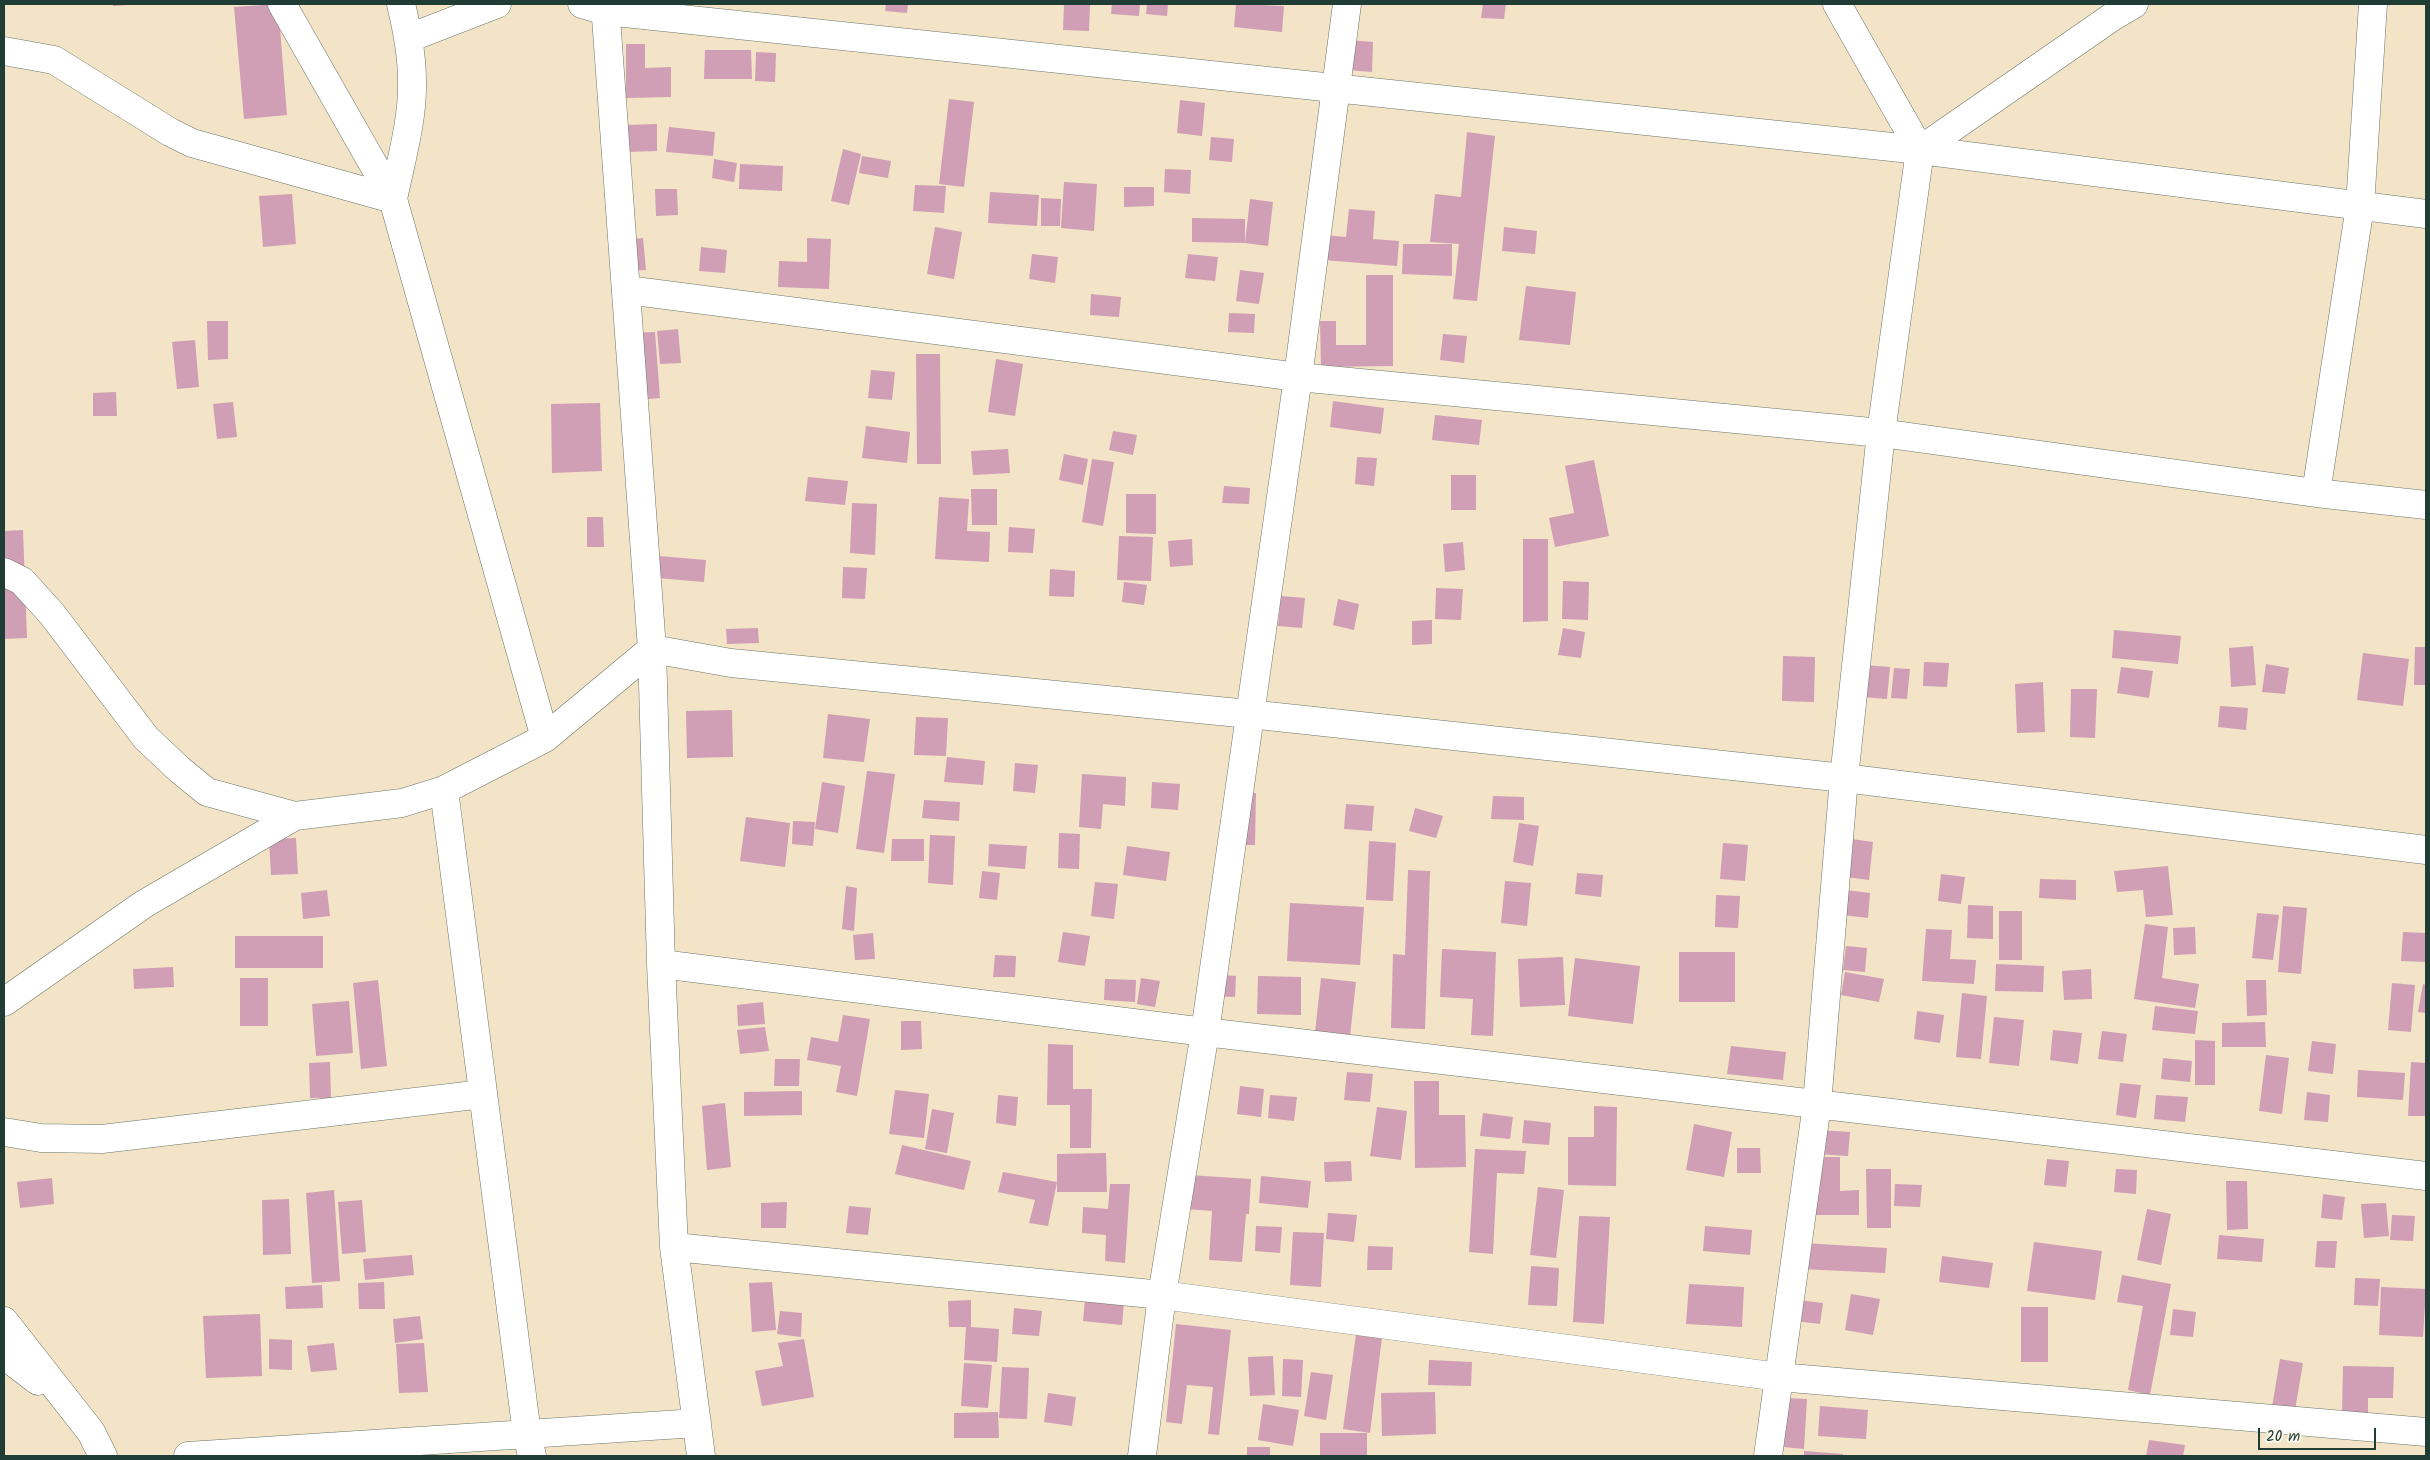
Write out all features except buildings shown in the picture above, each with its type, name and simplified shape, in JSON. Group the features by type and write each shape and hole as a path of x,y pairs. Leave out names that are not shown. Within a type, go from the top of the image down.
{"street":[{"path":"282,4 393,199 545,738"},
{"path":"393,199 409,123 412,81 409,38 402,4"},
{"path":"409,38 497,4"},
{"path":"1142,1456 1162,1295 1205,1032 1298,377 1347,4"},
{"path":"1768,1456 1817,1104 1844,778 1881,433 1920,150 1837,4"},
{"path":"1920,150 2112,17 2134,4"},
{"path":"2316,493 2360,206 2373,4"},
{"path":"701,1456 674,1247 661,964 652,649 627,290 598,6 1335,90 1920,150 2426,214"},
{"path":"4,51 54,60 170,132 192,143 393,199"},
{"path":"627,290 1298,377 1881,433 2316,493 2426,505"},
{"path":"4,572 22,581 52,614 146,738 180,770 207,792 295,816 402,803 444,790 545,738 652,649 731,663 1249,714 1844,778 2426,850"},
{"path":"444,790 530,1445"},
{"path":"4,1002 144,904 295,816"},
{"path":"661,964 1205,1032 2426,1176"},
{"path":"4,1132 41,1138 102,1139 483,1094"},
{"path":"674,1247 1162,1295 1779,1377 2426,1432"},
{"path":"4,1321 91,1432 104,1456"},
{"path":"4,1354 73,1408"},
{"path":"188,1456 530,1445 697,1423"}]}
